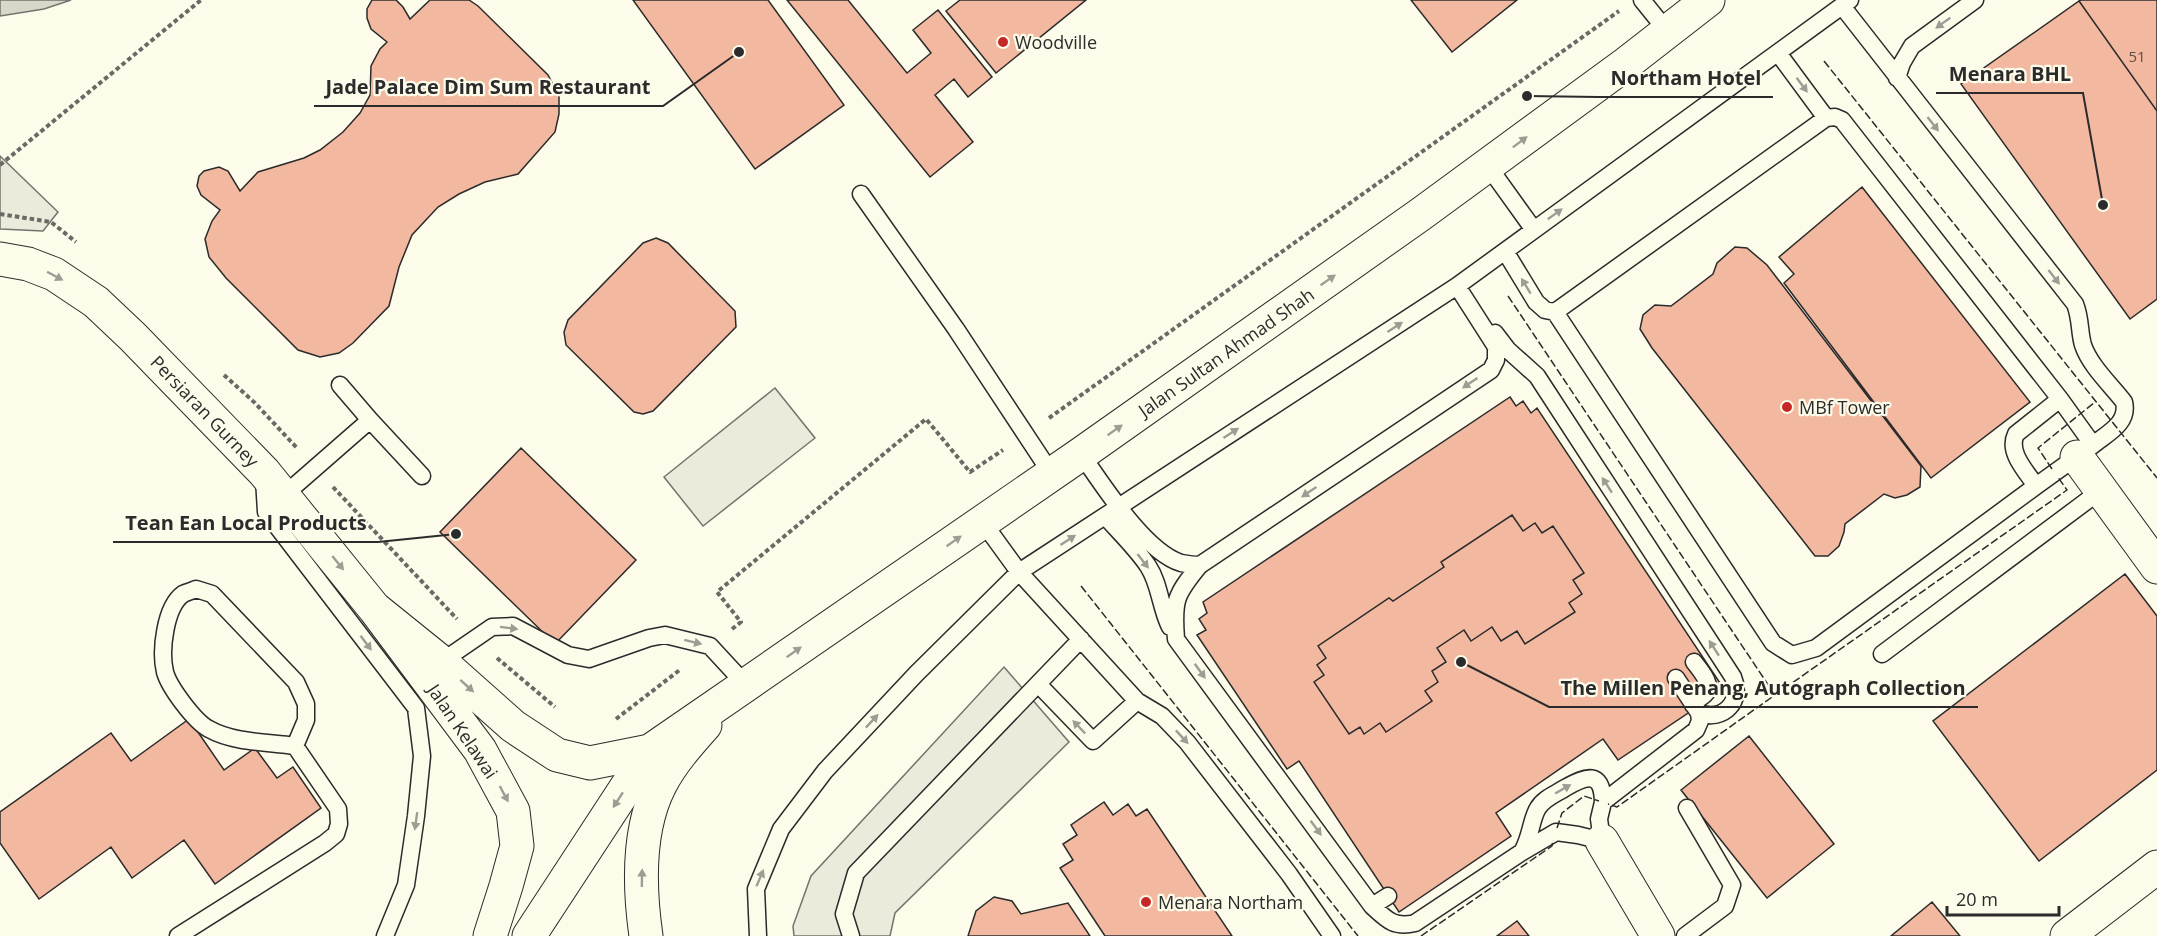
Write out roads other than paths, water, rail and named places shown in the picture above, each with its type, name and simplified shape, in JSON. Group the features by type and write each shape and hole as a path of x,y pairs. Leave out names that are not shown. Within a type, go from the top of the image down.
{"main road":[{"name":"Jalan Sultan Ahmad Shah","path":"374,608 441,662 513,726 557,755 590,763 650,751 1081,454 1488,166 1708,0"},
{"name":"Persiaran Gurney","path":"0,259 28,264 54,274 96,302 274,484 374,608"},
{"path":"2085,451 2100,491 2154,557"},
{"name":"Jalan Kelawai","path":"374,608 480,750 513,811 517,846 490,936"},
{"name":"Jalan Sultan Ahmad Shah","path":"646,936 641,905 642,859 647,818 660,784 688,744 741,688"},
{"path":"529,936 650,751"},
{"path":"1602,841 1658,936"},
{"path":"2067,936 2157,867"}],"lane":[{"path":"1642,0 1667,31"},
{"path":"1897,78 1902,63 1912,46 1975,0"},
{"path":"758,936 756,889 781,829 825,771 916,674 1019,572 1459,284 1846,3 1872,45 1897,78 2075,304 2088,357 2124,402 2127,411 2122,422 2085,451 1816,648 1792,655 1773,643 1555,312 1545,310 1536,302 1505,251"},
{"path":"1872,45 1892,50 1912,46"},
{"path":"1778,53 1826,118"},
{"path":"1555,312 1826,118 1835,117 1842,120 2060,399 2085,451"},
{"path":"1488,166 1534,230"},
{"path":"861,194 956,328 1051,473"},
{"path":"1459,284 1496,347 1496,360 1491,370"},
{"path":"1459,284 1502,342 1533,373 1733,677 1737,687 1735,699 1728,709 1717,716 1708,716 1696,709 1676,678"},
{"path":"1176,639 1174,608 1182,586 1200,566 1491,370 1507,366 1533,373"},
{"path":"340,385 422,476"},
{"path":"2036,486 2013,449 2013,441 2016,434 2060,399"},
{"path":"370,420 274,484 266,512 416,708 422,756 417,816 406,885 385,936"},
{"path":"1081,454 1112,512 1148,566 1157,586 1164,615 1176,639 1372,906 1385,919 1401,926 1415,923 1556,832"},
{"path":"1882,654 2100,491"},
{"path":"1112,512 1154,547 1180,562 1200,566"},
{"path":"982,521 1019,572 1137,701 1162,716 1187,742 1289,874 1332,936"},
{"path":"178,936 325,843 336,834 339,824 338,809 295,746 236,738 208,729 186,708 165,672 164,636 171,610 182,595 196,589 212,594 296,682 306,704 306,720 295,746"},
{"path":"441,662 492,627 513,626 568,655 589,659 649,638 665,635 710,646 741,688"},
{"path":"851,936 843,914 856,873 1081,639"},
{"path":"1603,802 1696,730 1700,721 1695,701 1706,694 1708,688 1707,682 1694,662"},
{"path":"1039,685 1093,741 1137,701"},
{"path":"1522,852 1528,842 1537,810 1545,800 1583,778 1592,778 1610,786 1621,787"},
{"path":"1541,805 1540,817 1546,827 1556,832 1602,841 1599,819 1603,802 1602,791 1592,778"},
{"path":"1685,936 1725,906 1732,885 1687,808"},
{"path":"1372,906 1388,896"}],"place":[{"name":"Woodville","path":"1003,42"},
{"name":"Jade Palace Dim Sum Restaurant","path":"739,52"},
{"name":"Northam Hotel","path":"1527,96"},
{"name":"Menara BHL","path":"2103,205"},
{"name":"MBf Tower","path":"1787,407"},
{"name":"Tean Ean Local Products","path":"456,534"},
{"name":"The Millen Penang, Autograph Collection","path":"1461,662"},
{"name":"Menara Northam","path":"1146,902"}]}
